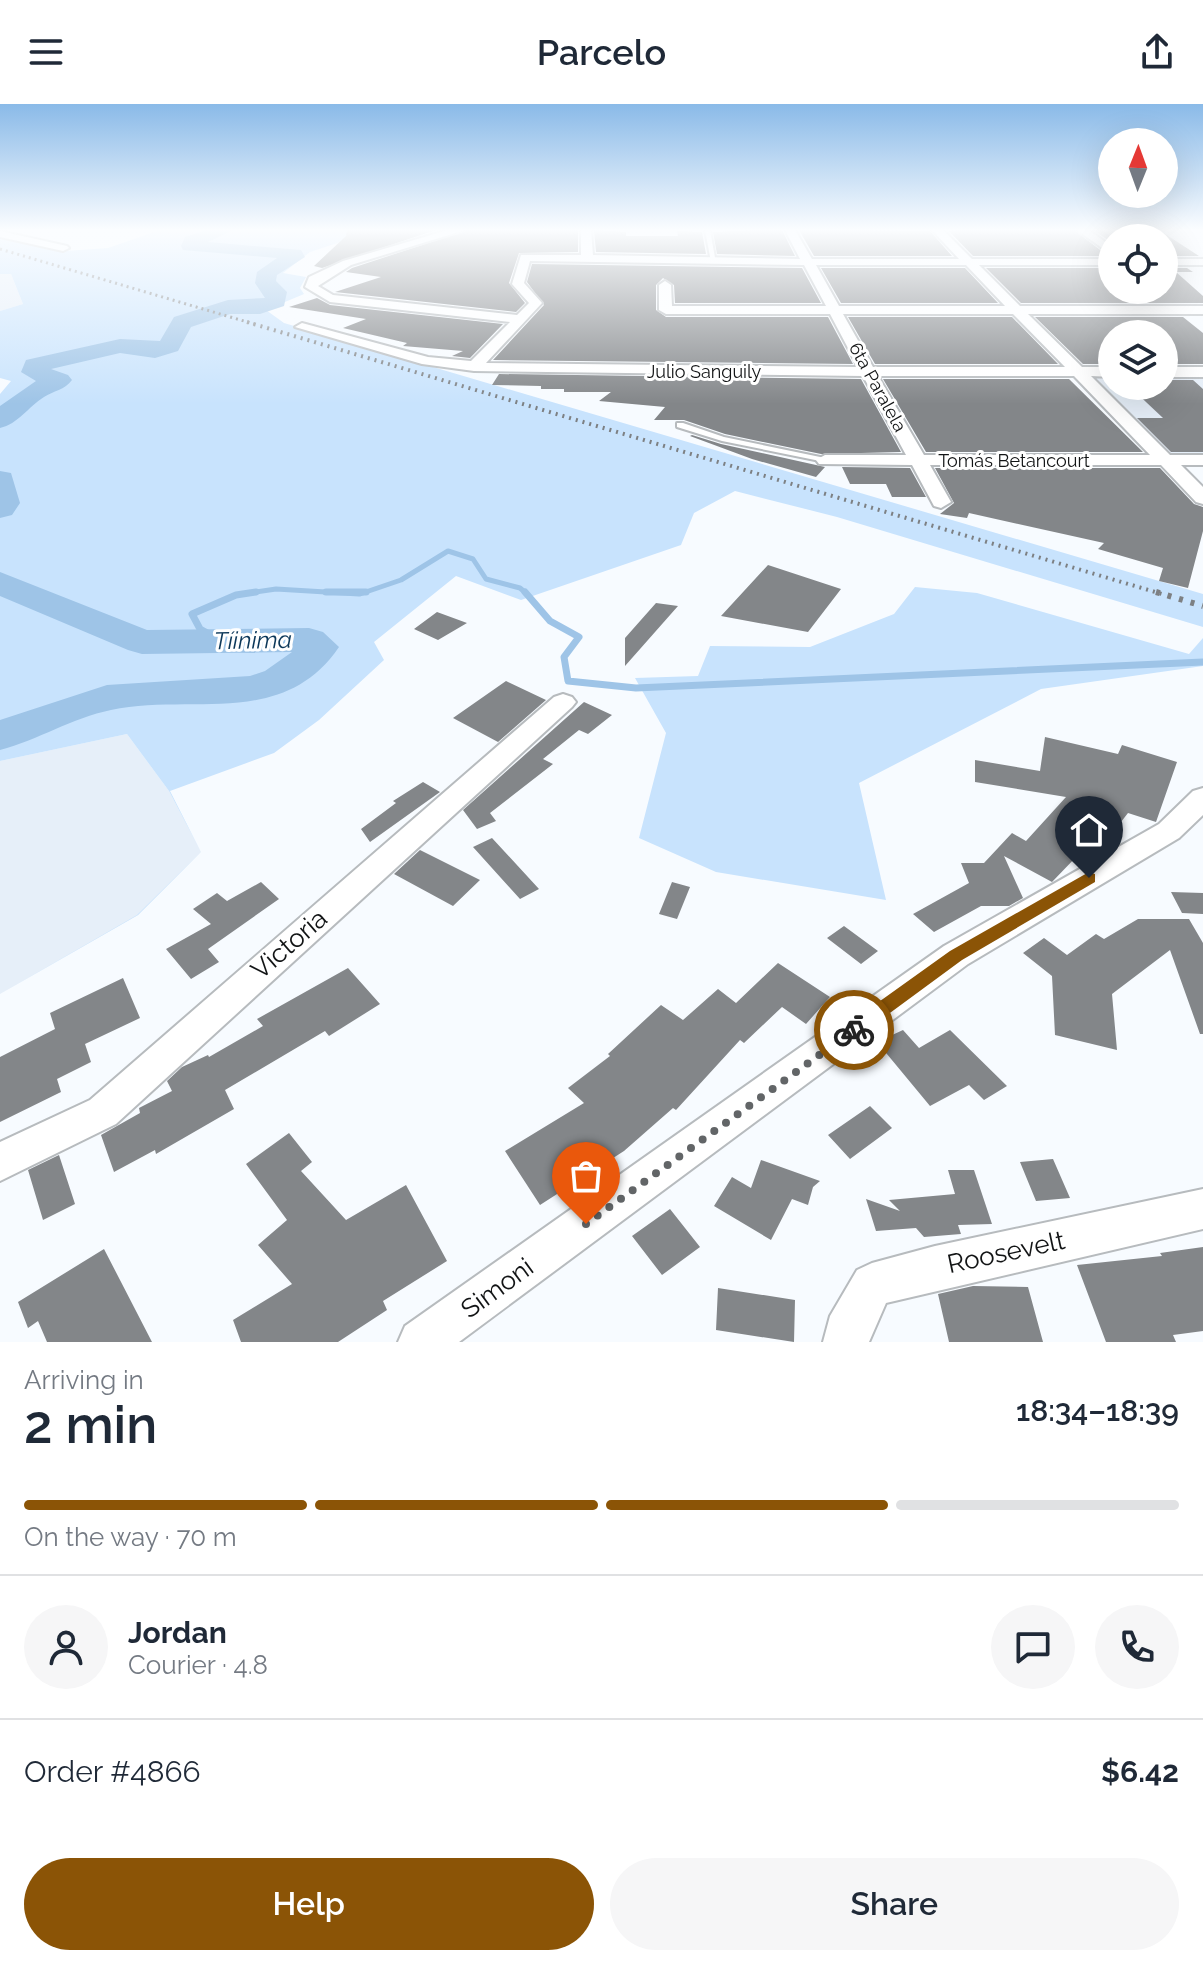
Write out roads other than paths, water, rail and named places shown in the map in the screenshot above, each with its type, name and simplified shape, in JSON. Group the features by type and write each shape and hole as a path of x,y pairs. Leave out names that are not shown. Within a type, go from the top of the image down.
{"street":[{"path":"312,288 330,298 521,319"},
{"path":"474,367 536,303 522,288"},
{"path":"665,288 666,310 1200,312"},
{"name":"6ta Paralela","path":"822,288 941,502"},
{"path":"994,288 1203,498"},
{"path":"1178,298 1200,312"},
{"name":"Julio Sanguily","path":"302,327 427,361 515,370 1098,372"},
{"path":"1178,372 1203,372"},
{"name":"Tomás Betancourt","path":"825,460 1203,460"},
{"name":"Victoria","path":"0,1162 103,1112 563,702"},
{"name":"Simoni","path":"421,1342 956,955 1169,831 1203,798"},
{"name":"Roosevelt","path":"846,1342 846,1332 872,1285 935,1267 1203,1209"}],"lane":[{"path":"680,425 722,439 825,460"}],"waterway":[{"name":"Tíinima","path":"0,420 35,391 59,380 34,372 35,365 120,346 155,351 169,346 182,322 228,307 260,307 276,301 276,292 271,288"},
{"name":"Tíinima","path":"0,480 4,503 0,508"},
{"path":"366,592 401,580 448,551 473,559 486,579 520,588 526,593"},
{"name":"Tíinima","path":"0,583 142,642 309,640 319,647 301,667 280,680 256,687 107,698 0,736"},
{"path":"243,594 276,589 359,594"},
{"path":"222,641 200,629 192,614 236,595 256,592"},
{"path":"326,592 366,592"},
{"path":"360,594 366,592"},
{"path":"526,593 550,621 579,637 564,657 568,681 636,688 1203,662"}],"railway":[{"path":"131,288 254,324"},
{"path":"247,322 1162,594"},
{"path":"1156,592 1203,606"}]}
